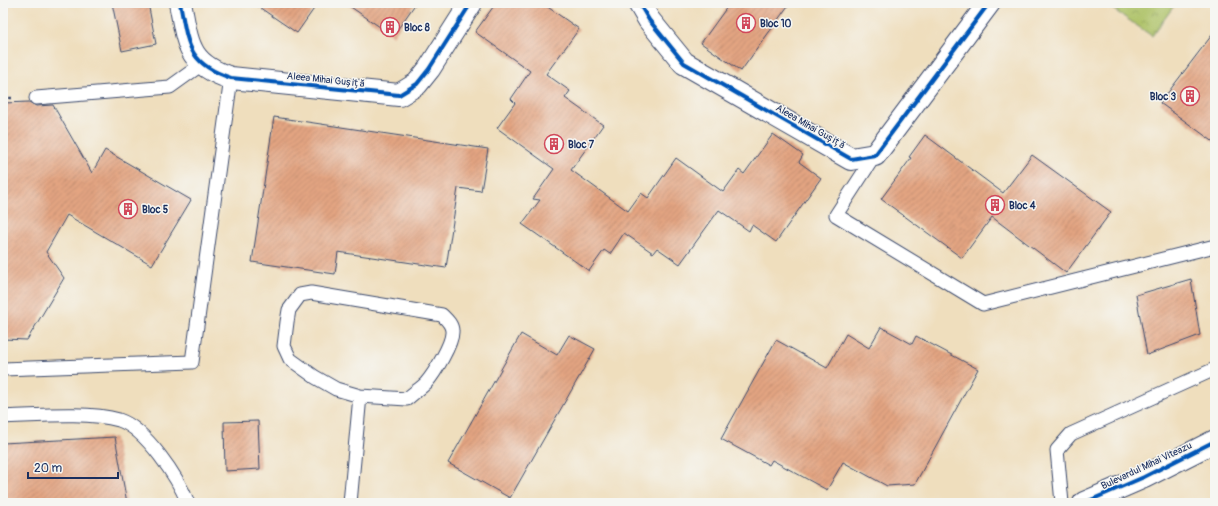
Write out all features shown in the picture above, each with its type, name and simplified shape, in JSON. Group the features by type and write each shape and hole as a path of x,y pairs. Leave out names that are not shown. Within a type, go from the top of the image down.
{"street":[{"name":"Aleea Mihai Gușiță","path":"180,3 189,47 202,64 215,73 231,78 399,95 417,84 429,69 471,3"},
{"name":"Aleea Mihai Gușiță","path":"639,3 649,20 684,63 852,159 875,155"},
{"path":"875,155 989,3"},
{"name":"Bulevardul Mihai Viteazu","path":"1084,503 1144,478 1215,441"}],"lane":[{"path":"36,98 170,87 202,64"},
{"path":"3,369 192,362 231,78"},
{"path":"875,155 836,216 983,304 1215,246"},
{"path":"311,293 442,315 450,324 452,330 450,340 439,364 426,382 407,399 360,396 336,389 315,378 290,359 284,346 287,322 289,310 300,295 311,293"},
{"path":"1062,503 1057,450 1071,434 1215,369"},
{"path":"350,503 360,396"},
{"path":"3,417 83,415 120,420 144,437 167,465 183,490 188,503"}],"green space":[{"path":"1104,3 1176,3 1152,36"}],"building":[{"path":"112,3 148,3 156,44 122,51"},
{"path":"253,3 318,3 297,33"},
{"name":"Bloc 8","path":"345,3 416,3 393,36"},
{"name":"Bloc 7","path":"496,3 542,3 579,29 546,74 570,91 565,98 603,125 571,170 628,211 641,193 648,198 676,158 723,192 739,170 744,174 773,134 803,155 799,162 821,178 776,242 752,225 749,231 719,210 680,264 657,248 653,253 624,233 610,254 604,250 589,271 522,224 540,200 533,199 554,169 497,128 515,103 511,99 530,71 475,32"},
{"name":"Bloc 10","path":"730,3 790,3 741,71 701,43"},
{"name":"Bloc 3","path":"1215,31 1215,143 1160,103"},
{"path":"29,102 36,106 53,105 92,173 105,150 191,200 152,265 67,215 46,252 64,278 27,340 3,339 3,103"},
{"path":"274,117 488,149 481,191 458,188 446,268 338,252 335,274 252,262"},
{"name":"Bloc 4","path":"925,135 1003,193 1032,155 1111,212 1066,273 992,217 962,258 881,199 911,158 909,157"},
{"path":"1191,279 1200,335 1147,355 1136,295"},
{"path":"881,327 912,344 916,336 978,369 915,484 887,486 843,462 827,490 772,460 769,465 721,439 776,340 827,368 846,334 869,348"},
{"path":"521,334 557,355 569,335 595,349 510,498 448,463"},
{"path":"258,421 260,469 225,471 224,422"},
{"path":"115,437 127,503 3,503 3,443"}],"cycle path":[{"path":"180,3 188,41 198,59 206,66 231,78 399,95 417,84 429,69 471,3"},
{"path":"639,3 649,20 684,63 851,159 875,155 989,3"},
{"path":"1084,503 1144,477 1215,441"}],"place":[{"name":"Bloc 10","path":"746,23"},
{"name":"Bloc 8","path":"390,27"},
{"name":"Bloc 3","path":"1190,96"},
{"name":"Bloc 7","path":"554,144"},
{"name":"Bloc 4","path":"995,205"},
{"name":"Bloc 5","path":"128,209"}]}
